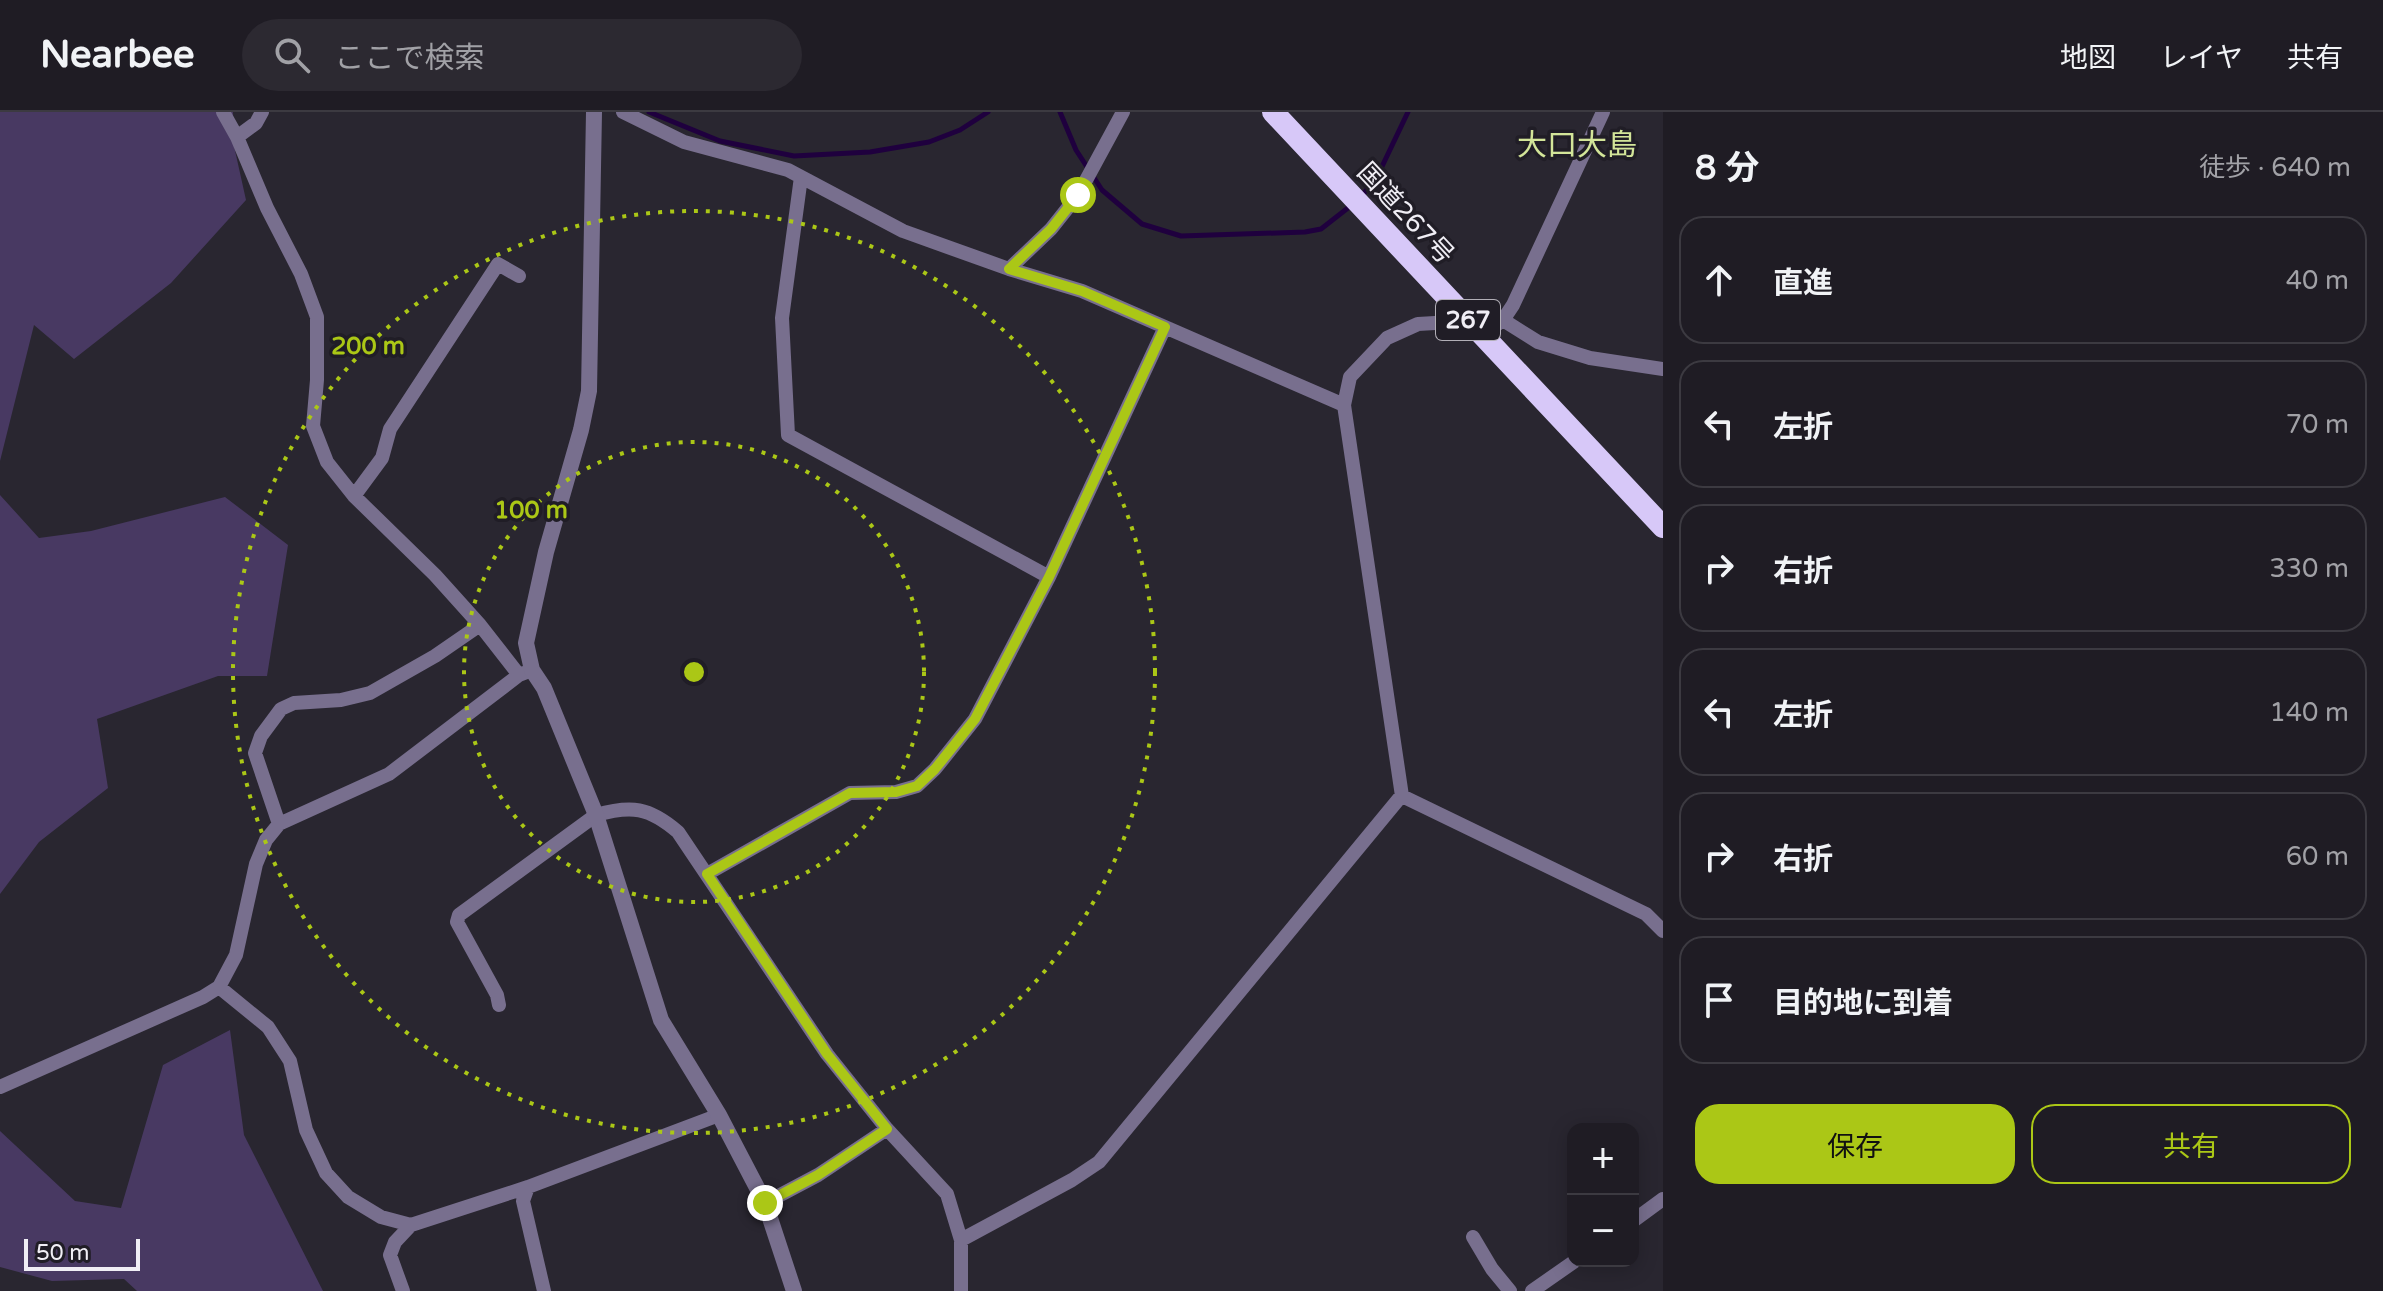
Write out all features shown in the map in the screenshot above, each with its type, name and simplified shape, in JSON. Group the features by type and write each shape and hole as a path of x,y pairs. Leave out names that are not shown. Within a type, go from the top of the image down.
{"highway":[{"name":"国道267号","path":"1273,112 1663,527"}],"street":[{"path":"223,112 301,274 317,317 313,426 327,462 354,496 544,688 596,815 661,1020 719,1115 765,1203 794,1291"},
{"path":"237,137 256,123 262,112"},
{"path":"526,673 526,643 531,614 589,391 594,112"},
{"path":"623,112 684,142 788,170 903,231 1082,291 1344,405"},
{"path":"1009,269 1051,229 1085,182 1123,112"},
{"path":"961,1240 1099,1162 1402,795 1344,405 1350,377 1387,338 1418,324 1475,328 1503,320 1513,305 1603,112"},
{"path":"801,177 782,318 788,435 1049,577"},
{"path":"354,496 382,458 390,429 498,264 519,276"},
{"path":"1503,320 1538,342 1590,358 1663,369"},
{"path":"707,874 850,793 896,792 917,786 935,769 975,719 1049,577 1165,327"},
{"path":"279,824 255,753 261,736 281,709 294,703 341,700 370,693 435,656 480,625"},
{"path":"0,1087 203,997 219,987 236,955 256,864 266,840 279,824 389,774 526,673"},
{"path":"1402,795 1646,914 1663,931"},
{"path":"499,1005 497,995 457,922 459,915 596,815 621,808 647,811 664,820 678,832 827,1054 887,1129 947,1194 961,1240 961,1291"},
{"path":"219,987 268,1027 290,1061 306,1130 326,1173 348,1197 359,1204 381,1217 411,1225"},
{"path":"403,1291 390,1255 395,1242 411,1225 528,1187 719,1115"},
{"path":"765,1203 818,1175 887,1129"},
{"path":"528,1187 523,1201 544,1291"},
{"path":"1639,1217 1663,1199"},
{"path":"1473,1237 1492,1269 1510,1291"},
{"path":"1538,1289 1567,1267"}],"shaded area":[{"path":"0,112 233,112 234,146 246,200 171,283 74,359 34,325 0,461"},
{"path":"0,495 39,538 91,531 225,497 288,545 267,676 218,676 97,719 108,788 39,842 0,894"},
{"path":"230,1030 244,1135 323,1291 137,1291 124,1279 52,1281 0,1267 0,1131 75,1201 121,1208 163,1065"}],"waterway":[{"path":"649,112 720,141 794,156 870,152 929,142 960,130 988,112"},
{"path":"1060,112 1076,150 1102,190 1142,224 1181,236 1305,232 1321,229 1353,204"},
{"path":"1360,198 1377,177 1408,112"}],"district":[{"name":"大口大島","path":"1577,145"}],"route":[{"path":"765,1203 818,1175 887,1129 827,1054 707,874 850,793 896,792 917,786 935,769 975,719 1049,577 1165,327 1082,291 1009,269 1051,229 1078,195"}]}
